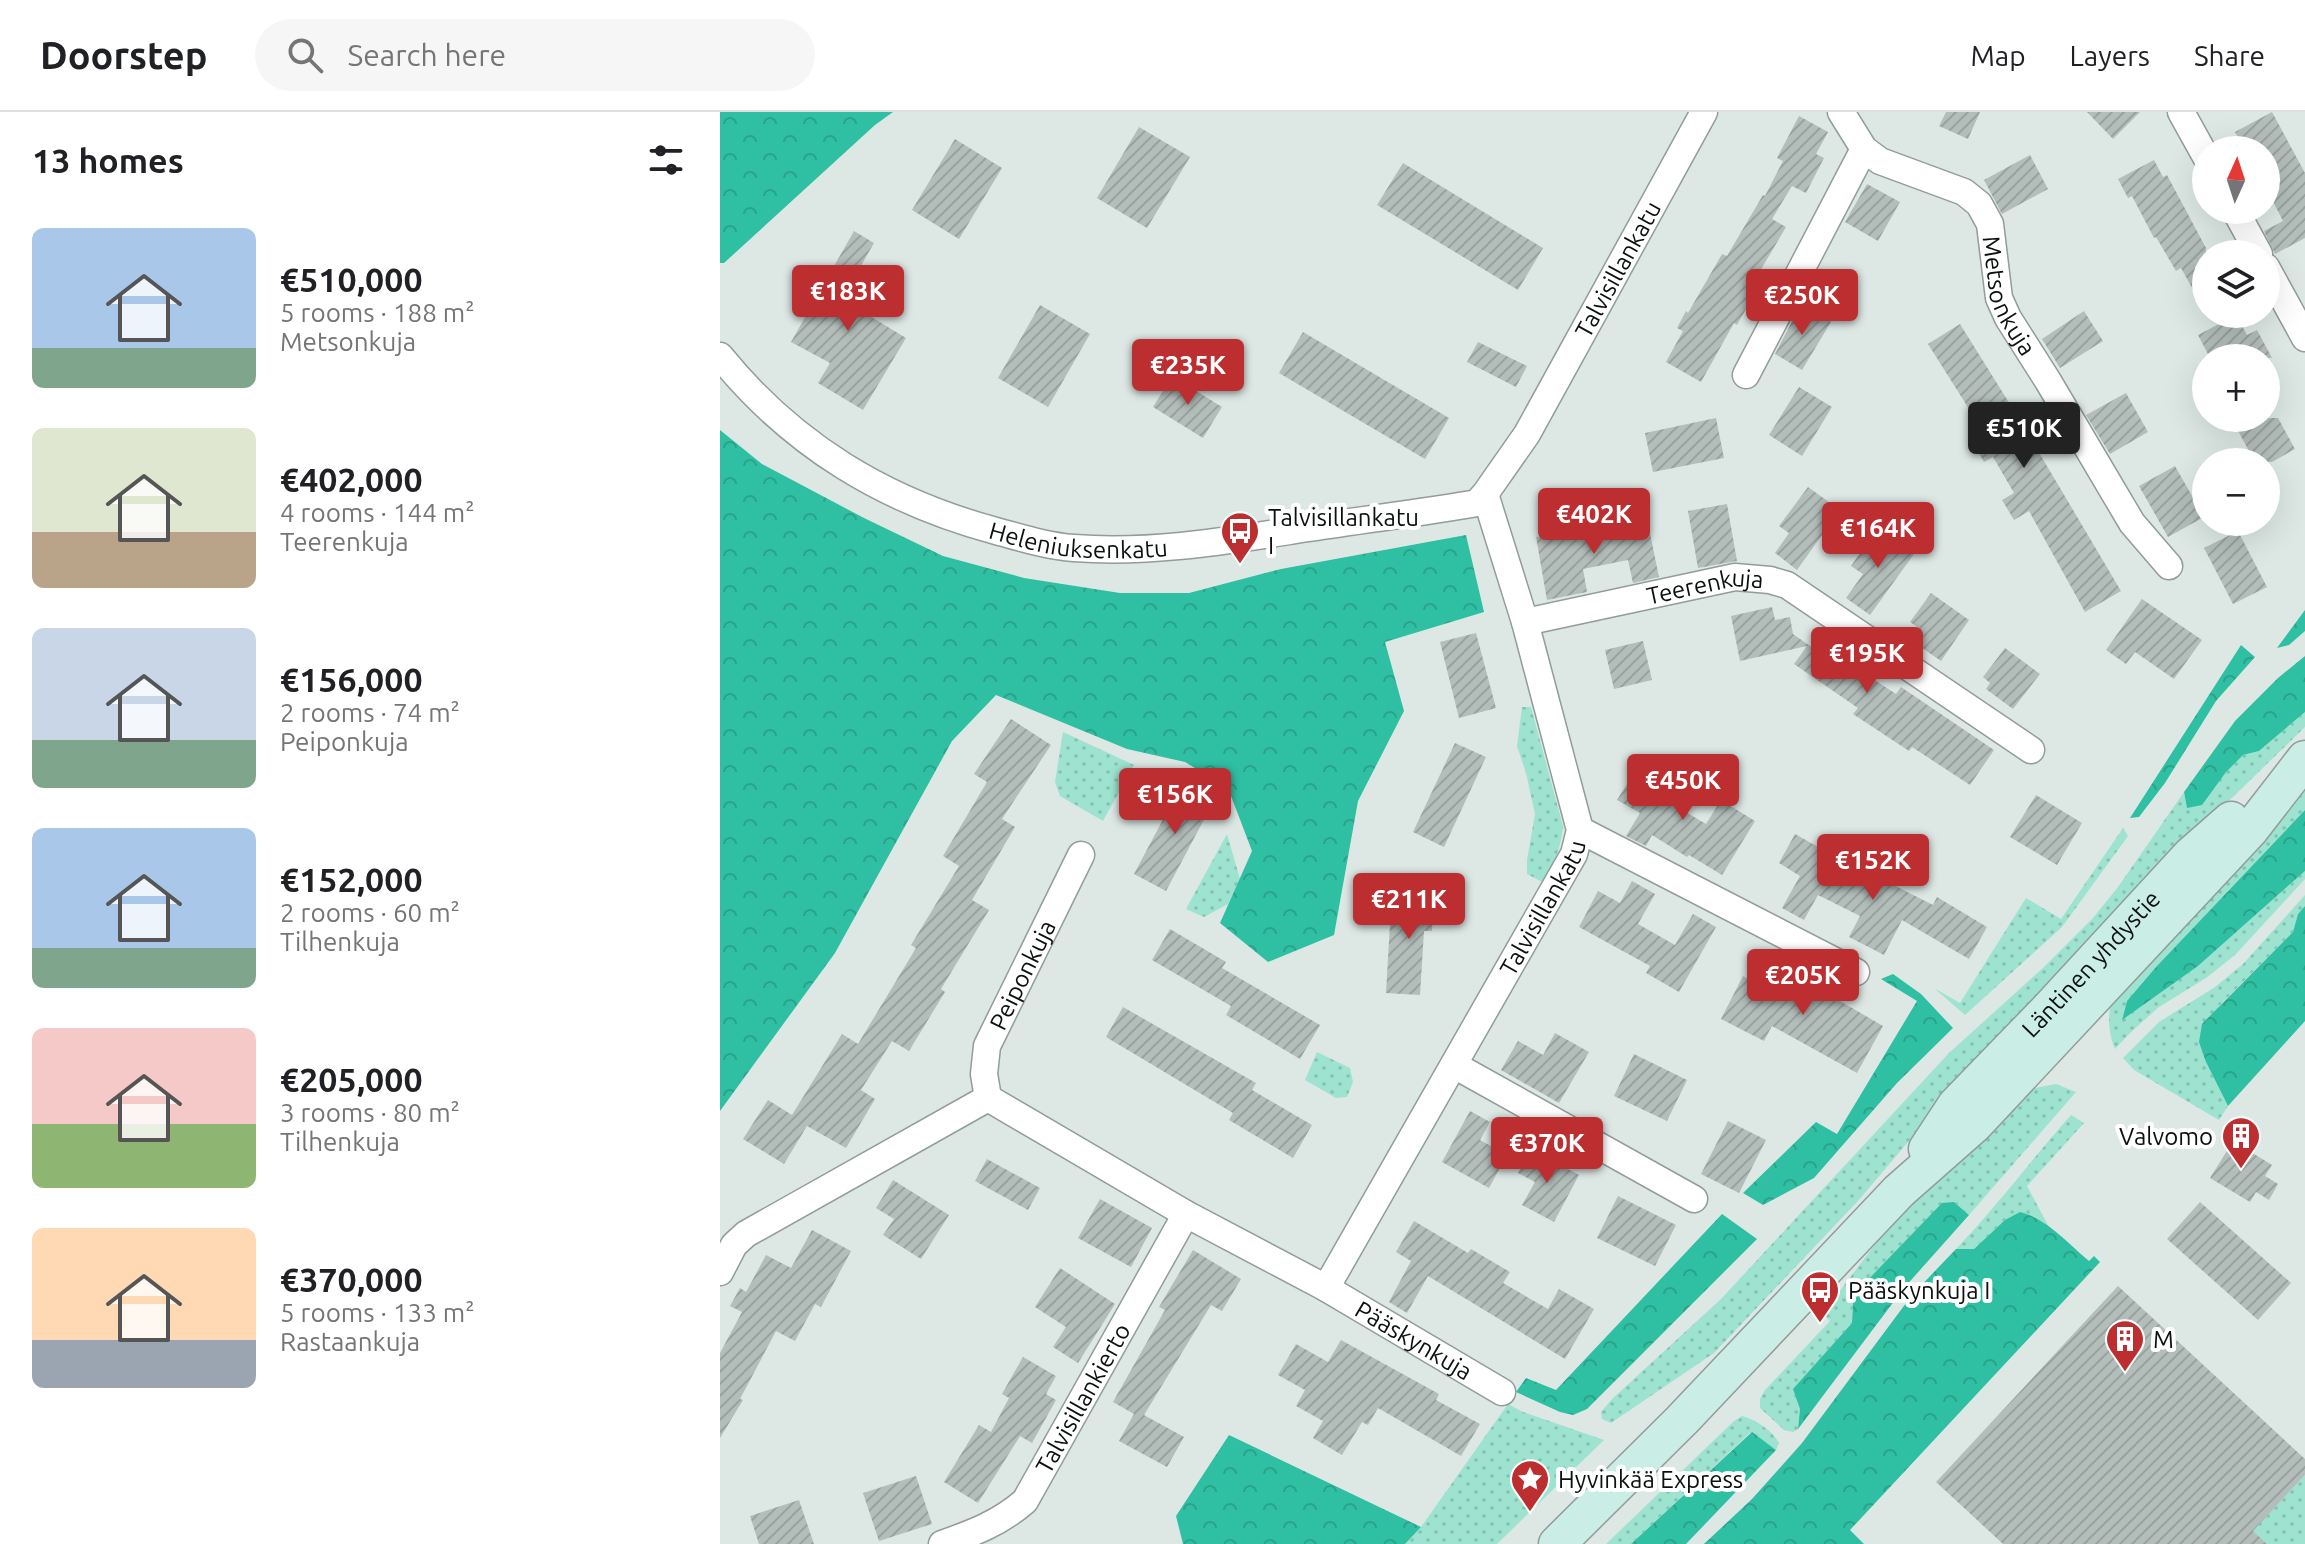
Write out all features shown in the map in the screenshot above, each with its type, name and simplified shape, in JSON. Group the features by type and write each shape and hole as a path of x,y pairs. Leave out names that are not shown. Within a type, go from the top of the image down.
{"main road":[{"name":"Läntinen yhdystie","path":"1557,1544 1682,1420 1899,1191 1956,1105 2191,855 2305,757"}],"street":[{"name":"Talvisillankatu","path":"1326,1288 1574,854 1580,830 1525,622 1485,494 1527,434 1704,112"},
{"name":"Metsonkuja","path":"1841,112 1864,149 1880,161 1964,192 1979,204 1990,224 1999,298 2008,318 2132,523 2169,566"},
{"path":"2181,112 2194,136"},
{"path":"1746,375 1864,149"},
{"path":"2280,292 2305,338"},
{"name":"Heleniuksenkatu","path":"720,356 739,379 788,425 859,476 915,505 1033,542 1110,550 1188,546 1477,503 1485,494"},
{"name":"Teerenkuja","path":"1525,622 1735,577 1770,580 1787,585 2031,750"},
{"path":"1580,830 1856,972"},
{"name":"Peiponkuja","path":"988,1098 984,1074 987,1046 1081,855"},
{"path":"1454,1065 1694,1199"},
{"path":"720,1272 734,1245 746,1234 988,1098 1186,1214 1326,1288"},
{"name":"Talvisillankierto","path":"942,1544 984,1529 1008,1516 1025,1501 1186,1214"},
{"name":"Pääskynkuja","path":"1326,1288 1502,1392"}],"green space":[{"path":"720,112 893,112 724,263 720,263"},
{"path":"720,430 762,464 943,556 1024,578 1120,593 1189,593 1281,569 1466,535 1484,612 1385,642 1404,711 1358,801 1334,935 1268,962 1220,923 1252,851 1228,788 1185,762 1127,749 996,695 952,741 835,953 720,1111"},
{"path":"2305,610 2305,631 2289,645 2277,648"},
{"path":"2241,645 2255,657 2216,701 2165,783 2139,817 2130,818"},
{"path":"2305,656 2305,712 2259,751 2243,755 2202,805 2187,808 2184,792 2235,721"},
{"path":"1522,707 1531,707 1563,826 1561,842 1544,883 1527,874 1535,814 1517,746"},
{"path":"2305,712 2305,727 2170,858 1964,1076 1858,1201 1714,1353 1611,1423 1602,1419 1601,1412 1612,1399 1721,1299 1949,1053 2093,918 2184,792 2187,807 2243,755 2259,751"},
{"path":"1063,732 1134,765 1103,821 1060,796 1055,782"},
{"path":"2305,786 2305,810 2156,967 2127,1001 2122,1019 2198,966 2305,871 2305,879 2235,955 2206,978 2159,1007 2115,1049 2109,1025 2111,1001"},
{"path":"2305,810 2305,871 2198,966 2122,1020 2127,1001 2156,967"},
{"path":"2123,828 2128,836 2062,927 1965,1015 1934,988 1960,1003 2026,898 2061,919"},
{"path":"1227,834 1240,879 1228,904 1204,917 1186,909"},
{"path":"2305,895 2305,906 2298,914 2293,932 2219,1006 2206,1062 2228,1106 2219,1120 2134,1070 2123,1058 2159,1022 2215,987 2243,964"},
{"path":"2305,906 2305,1021 2228,1106 2199,1042 2202,1024 2293,932 2298,914"},
{"path":"1893,974 1921,994 1953,1028 1897,1083 1814,1178 1763,1205 1743,1193 1816,1122 1837,1134 1917,1001 1881,979"},
{"path":"1317,1052 1350,1068 1353,1082 1347,1097 1336,1098 1305,1080"},
{"path":"2056,1084 2076,1092 1969,1215 1954,1202 1898,1249 1860,1288 1853,1301 1852,1323 1794,1389 1800,1409 1798,1429 1793,1432 1784,1430 1760,1408 1760,1399 1830,1321 1823,1313 1883,1234 2016,1095"},
{"path":"2071,1115 2084,1123 2027,1186 2050,1229 2030,1215 2005,1220 1974,1249 1956,1249 1986,1216"},
{"path":"1954,1202 1969,1215 1904,1288 1798,1429 1800,1409 1793,1389 1852,1323 1853,1301 1860,1288 1942,1203"},
{"path":"2020,1212 2048,1226 2089,1261 2094,1256 2100,1262 1850,1530 1864,1544 1704,1544 1752,1499 1802,1443 1912,1295 1956,1249 1974,1249 2005,1220"},
{"path":"1722,1214 1757,1239 1587,1409 1573,1415 1560,1412 1516,1392 1526,1378 1556,1390"},
{"path":"1508,1404 1604,1440 1497,1544 1405,1544 1421,1527"},
{"path":"1742,1416 1772,1434 1779,1443 1776,1450 1751,1432 1631,1544 1606,1544 1734,1421"},
{"path":"1752,1432 1776,1450 1686,1544 1631,1544"},
{"path":"1229,1435 1421,1527 1405,1544 1183,1544 1176,1516"},
{"path":"2305,1475 2305,1544 2267,1544 2253,1531"}],"building":[{"path":"1946,112 1980,112 1968,139 1939,126"},
{"path":"2087,112 2140,112 2113,139"},
{"path":"2272,112 2305,173 2305,238 2280,251 2280,240 2268,240 2264,231 2283,221 2280,215 2280,136 2237,136 2235,132"},
{"path":"1799,116 1828,132 1816,154 1824,158 1806,193 1792,186 1772,219 1786,227 1753,283 1759,286 1701,382 1666,362 1683,331 1677,328 1722,254 1727,256 1765,196 1783,161 1777,158"},
{"path":"1139,127 1190,157 1147,228 1097,198"},
{"path":"955,139 1002,168 959,239 912,210"},
{"path":"2030,155 2048,189 2002,214 1984,180"},
{"path":"2154,160 2163,177 2167,175 2202,240 2192,240 2192,288 2181,268 2176,271 2132,196 2128,198 2118,179"},
{"path":"1403,163 1543,248 1518,290 1377,205"},
{"path":"1867,184 1900,202 1878,241 1845,222"},
{"path":"854,231 874,243 842,299 906,338 863,410 818,383 830,363 791,342"},
{"path":"1801,304 1831,322 1802,370 1775,354"},
{"path":"1040,305 1090,334 1048,407 998,378"},
{"path":"2084,311 2103,341 2060,368 2042,339"},
{"path":"1960,324 2121,591 2085,612 2029,511 2014,520 2002,500 2014,493 1993,457 1984,462 1969,436 1981,428 1928,344"},
{"path":"2211,328 2243,328 2247,335 2257,330 2264,344 2203,344 2198,335"},
{"path":"1303,332 1449,418 1425,459 1279,373"},
{"path":"1478,342 1527,366 1516,387 1467,362"},
{"path":"1172,376 1222,407 1203,438 1153,407"},
{"path":"1799,387 1832,407 1802,456 1769,435"},
{"path":"2126,393 2148,432 2110,454 2086,415"},
{"path":"1716,418 1724,458 1653,472 1645,433"},
{"path":"2280,422 2295,449 2280,457 2280,448 2247,448 2239,432 2280,432"},
{"path":"2175,466 2192,496 2192,524 2168,537 2139,486"},
{"path":"1808,487 1840,510 1797,570 1775,553 1789,533 1779,526"},
{"path":"1727,504 1737,561 1698,568 1688,511"},
{"path":"1647,519 1659,577 1633,583 1628,560 1583,569 1587,592 1547,600 1536,537 1576,530 1576,533"},
{"path":"1878,527 1914,554 1870,615 1846,598 1863,574 1851,566"},
{"path":"2228,536 2241,536 2267,587 2233,604 2204,548"},
{"path":"1931,593 1969,620 1941,661 1912,641 1920,629 1910,622"},
{"path":"2142,599 2202,640 2174,679 2135,652 2126,664 2106,650"},
{"path":"1772,607 1775,620 1790,617 1793,634 1816,650 1825,638 1862,664 1858,669 1896,694 1901,687 1994,750 1970,785 1912,747 1909,751 1853,714 1858,708 1794,664 1807,646 1740,661 1731,616"},
{"path":"1476,633 1496,708 1459,718 1440,642"},
{"path":"1643,641 1652,680 1614,689 1605,650"},
{"path":"2005,648 2040,674 2013,709 1986,689 1990,683 1983,677"},
{"path":"1011,719 1051,745 1002,819 1015,827 972,900 989,910 941,989 945,992 909,1051 892,1041 861,1090 875,1099 846,1148 807,1126 784,1164 743,1139 768,1100 792,1115 842,1034 858,1044 916,948 911,945 959,866 943,856 987,782 974,774"},
{"path":"1455,743 1486,757 1444,847 1413,832"},
{"path":"1640,763 1672,782 1662,798 1706,824 1721,800 1755,821 1722,875 1652,835 1646,846 1626,836 1640,813 1617,800"},
{"path":"1184,780 1216,797 1166,891 1134,874"},
{"path":"2036,795 2082,823 2057,865 2010,837"},
{"path":"1795,834 1863,872 1933,905 1937,897 1987,927 1969,959 1902,920 1884,955 1849,937 1860,916 1818,895 1804,920 1782,908 1800,876 1779,863"},
{"path":"1632,881 1655,894 1638,924 1675,945 1693,914 1716,927 1679,992 1646,973 1650,966 1579,927 1598,891 1620,903"},
{"path":"1401,886 1434,888 1432,931 1424,931 1420,995 1386,993 1390,924 1399,925"},
{"path":"1170,929 1226,962 1222,968 1320,1025 1300,1059 1226,1015 1231,1006 1152,960"},
{"path":"1773,962 1883,1026 1857,1073 1772,1026 1764,1041 1721,1019 1743,976 1761,986"},
{"path":"1123,1007 1256,1083 1252,1090 1312,1125 1293,1158 1229,1120 1233,1113 1106,1037"},
{"path":"1555,1033 1589,1052 1559,1103 1501,1070 1518,1041 1543,1055"},
{"path":"1634,1054 1687,1080 1667,1121 1614,1096"},
{"path":"1470,1111 1490,1122 1480,1140 1507,1155 1489,1188 1442,1162"},
{"path":"1728,1121 1766,1140 1739,1193 1701,1174"},
{"name":"Valvomo","path":"2233,1141 2272,1165 2265,1176 2278,1184 2269,1200 2256,1192 2250,1202 2210,1178"},
{"path":"1531,1149 1579,1175 1554,1222 1522,1205 1535,1182 1518,1173"},
{"path":"987,1159 1040,1188 1028,1210 975,1181"},
{"path":"893,1180 949,1215 921,1259 883,1235 894,1219 876,1208"},
{"path":"1618,1196 1676,1225 1655,1266 1597,1238"},
{"path":"1100,1199 1152,1228 1131,1267 1078,1238"},
{"path":"2200,1202 2291,1283 2258,1320 2167,1239"},
{"path":"1414,1221 1468,1253 1471,1249 1510,1272 1503,1283 1548,1309 1559,1289 1594,1309 1565,1359 1428,1276 1407,1313 1389,1302 1411,1261 1396,1252"},
{"path":"812,1230 851,1251 821,1307 815,1304 795,1341 776,1331 740,1399 743,1400 720,1438 720,1353 742,1312 730,1306 740,1288 746,1292 766,1255 791,1268"},
{"path":"1193,1250 1241,1279 1222,1311 1211,1305 1144,1415 1184,1437 1167,1467 1119,1441 1134,1414 1113,1402 1165,1310 1159,1307"},
{"path":"1060,1268 1115,1304 1078,1363 1053,1347 1066,1327 1035,1307"},
{"name":"M","path":"2118,1286 2305,1459 2305,1475 2253,1531 2267,1544 2003,1544 1936,1482"},
{"path":"1341,1340 1439,1394 1436,1400 1480,1424 1461,1456 1378,1408 1368,1425 1362,1422 1342,1455 1313,1438 1323,1421 1296,1406 1305,1390 1278,1375 1296,1344 1328,1362"},
{"path":"1023,1357 1056,1376 1046,1394 1056,1400 1032,1443 1020,1436 978,1503 944,1482 979,1425 991,1432 1009,1398 1002,1394"},
{"path":"916,1476 932,1524 879,1541 863,1493"},
{"path":"799,1500 814,1544 759,1544 750,1516"}],"place":[{"name":"Talvisillankatu I","path":"1240,565"},
{"name":"Valvomo","path":"2241,1170"},
{"name":"Pääskynkuja I","path":"1820,1324"},
{"name":"M","path":"2125,1373"},
{"name":"Hyvinkää Express","path":"1530,1513"}]}
